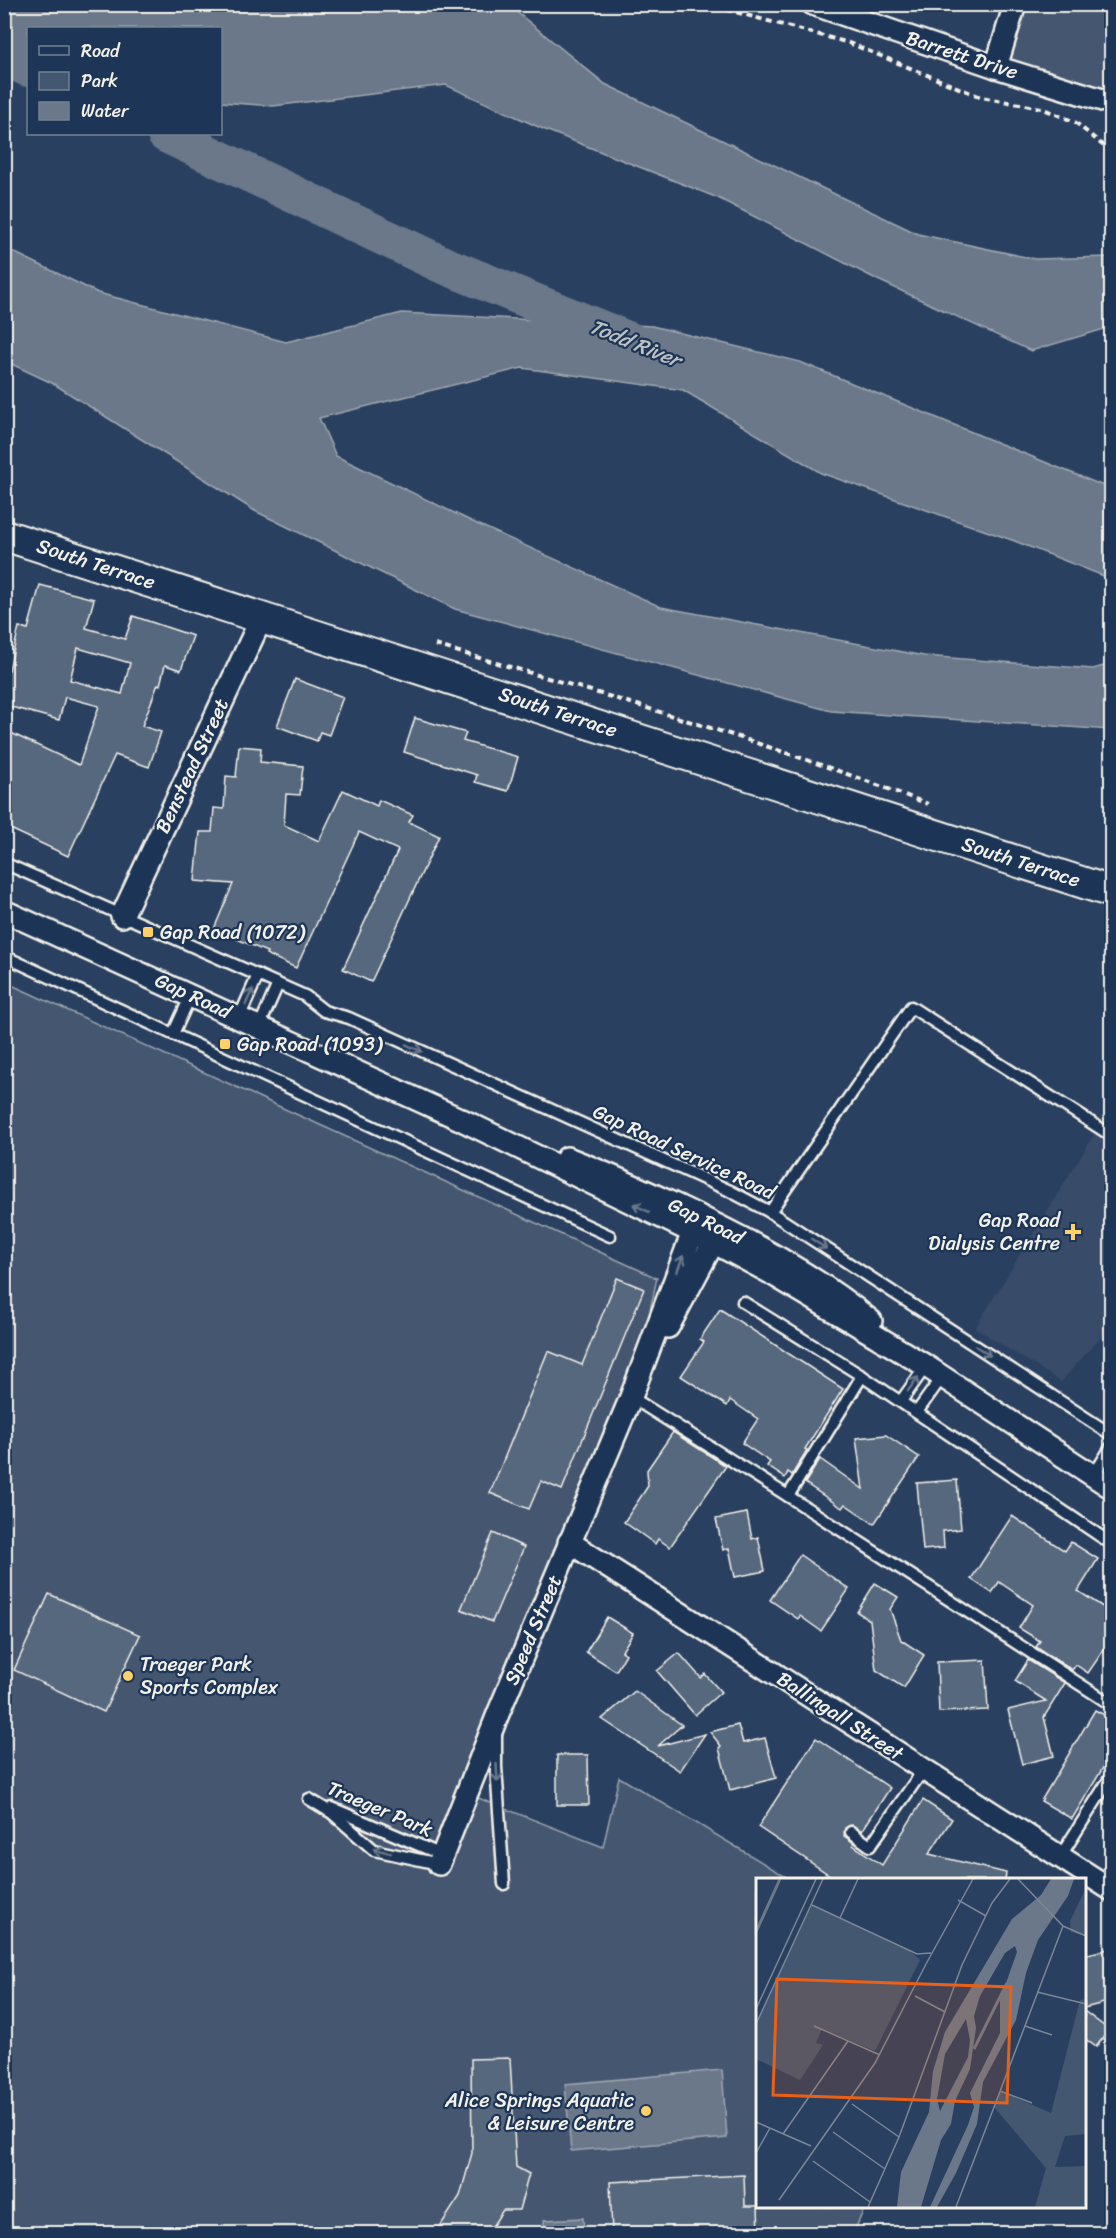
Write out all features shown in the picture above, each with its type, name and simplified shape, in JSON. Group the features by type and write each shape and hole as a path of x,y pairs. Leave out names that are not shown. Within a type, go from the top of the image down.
{"street":[{"name":"Barrett Drive","path":"813,4 996,67 1112,103"},
{"path":"996,67 1015,4"},
{"name":"South Terrace","path":"4,535 262,616 1112,892"},
{"name":"Benstead Street","path":"122,915 262,616"},
{"name":"Gap Road","path":"10,912 462,1120 696,1225 797,1267 839,1294 934,1371 1112,1488"},
{"name":"Speed Street","path":"441,1859 498,1714 631,1397 696,1225"},
{"name":"Speed Street","path":"631,1397 717,1234"},
{"name":"Ballingall Street","path":"569,1542 1112,1890"}],"lane":[{"name":"Gap Road Service Road","path":"4,863 305,996 333,1015 349,1018 728,1190 771,1212 1112,1435"},
{"path":"4,956 610,1236"},
{"path":"239,1018 258,975"},
{"path":"259,1027 278,984"},
{"path":"173,1034 191,995"},
{"path":"771,1212 911,1007 1112,1136"},
{"path":"743,1302 901,1401 1112,1544"},
{"path":"901,1401 934,1371"},
{"path":"917,1412 934,1371"},
{"path":"788,1496 862,1376"},
{"path":"631,1397 1112,1705"},
{"path":"1094,1476 1112,1446"},
{"path":"498,1714 496,1767 504,1884"},
{"path":"850,1832 870,1846 924,1769"},
{"path":"1060,1857 1112,1775"},
{"name":"Traeger Park","path":"309,1798 441,1859 374,1850 332,1813 309,1798"}],"path":[{"path":"706,4 849,43 981,97 1041,108 1074,122 1112,153"}],"shaded area":[{"name":"Gap Road Dialysis Centre","path":"1097,1130 1111,1139 1111,1325 1061,1382 975,1328"}],"green space":[{"path":"1015,5 1111,5 1111,103 996,67"},
{"path":"5,982 657,1278 631,1397 468,1794 603,1847 619,1777 788,1878 756,1878 756,2208 865,2208 853,2234 5,2233"}],"water":[{"path":"4,5 508,5 605,84 918,234 1035,259 1111,257 1111,327 1031,351 878,280 718,198 543,129 446,85 273,106 222,102 222,27 27,27 27,64 5,57"},
{"path":"5,248 98,293 286,342 402,313 652,326 800,362 1111,489 1111,579 1012,540 821,473 683,390 522,368 319,418 336,456 475,523 661,607 924,656 1093,669 1111,664 1111,730 831,711 455,609 255,511 54,384 5,361"},
{"name":"Alice Springs Aquatic & Leisure Centre","path":"722,2070 727,2138 571,2151 565,2084"},
{"path":"583,2218 584,2233 545,2233 544,2220"}],"building":[{"path":"40,585 94,599 86,628 125,639 133,616 193,636 181,670 165,665 160,685 158,684 142,726 161,732 149,767 115,755 68,856 4,826 4,748 11,733 79,765 99,706 65,697 59,720 4,705 4,679 7,669 9,670 19,627 28,629","holes":["78,648 130,663 122,694 70,680"]},
{"path":"295,679 343,697 329,735 320,732 317,741 277,726"},
{"path":"415,718 466,733 463,741 518,757 508,791 475,782 477,775 404,752"},
{"path":"239,746 261,748 260,762 303,766 300,795 286,794 284,825 319,841 343,790 377,806 379,800 413,815 409,822 439,836 371,982 343,969 398,850 359,832 296,968 266,954 267,952 214,929 233,884 195,881 200,832 212,832 214,808 224,809 226,776 236,777"},
{"path":"617,1278 644,1289 562,1490 541,1481 529,1509 490,1493 548,1351 582,1365"},
{"path":"720,1309 843,1389 805,1449 807,1450 792,1475 788,1472 785,1478 767,1466 770,1462 742,1443 758,1419 730,1400 727,1406 681,1376 704,1342 700,1339"},
{"path":"673,1432 726,1466 670,1547 658,1539 655,1544 624,1522 648,1486 647,1470"},
{"path":"886,1435 919,1457 874,1524 845,1504 842,1508 805,1483 820,1459 863,1489 856,1438"},
{"path":"957,1480 961,1529 943,1531 944,1548 923,1550 917,1483"},
{"path":"747,1513 752,1539 758,1537 765,1571 735,1577 729,1548 723,1550 716,1519"},
{"path":"1012,1516 1065,1551 1071,1542 1098,1559 1078,1591 1112,1613 1112,1638 1088,1673 1076,1665 1072,1670 1036,1647 1040,1641 1019,1628 1033,1605 999,1582 992,1593 971,1579"},
{"path":"493,1533 524,1547 492,1622 461,1609"},
{"path":"800,1555 849,1589 821,1631 800,1616 798,1619 770,1600"},
{"path":"875,1583 898,1597 890,1609 901,1640 924,1655 904,1688 876,1670 870,1620 857,1612"},
{"path":"49,1594 140,1635 104,1712 14,1670"},
{"path":"607,1617 633,1633 622,1651 626,1654 616,1671 586,1652"},
{"path":"679,1653 701,1678 705,1674 721,1692 695,1715 657,1671"},
{"path":"985,1660 988,1710 939,1712 937,1662"},
{"path":"1028,1660 1065,1683 1044,1717 1054,1756 1022,1764 1008,1710 1046,1701 1015,1681"},
{"path":"635,1691 682,1725 658,1746 705,1734 680,1771 602,1719"},
{"path":"1095,1710 1112,1719 1112,1753 1072,1819 1041,1801"},
{"path":"738,1725 743,1743 765,1738 776,1778 730,1790 719,1748 721,1746 710,1732"},
{"path":"816,1738 890,1788 862,1831 852,1825 845,1828 844,1836 854,1843 853,1845 882,1865 923,1800 952,1819 929,1854 1006,1873 1005,1878 834,1878 758,1827"},
{"path":"557,1755 588,1755 589,1805 557,1805"},
{"path":"1112,1948 1112,2001 1086,2008 1086,1954"},
{"path":"1086,2013 1109,2030 1096,2047 1086,2040"},
{"path":"510,2058 516,2167 529,2174 519,2210 503,2210 487,2234 435,2234 460,2196 472,2153 471,2059"},
{"path":"744,2175 745,2206 758,2208 759,2234 612,2234 610,2182"}],"waterway":[{"name":"Todd River","path":"4,57 27,68"},
{"name":"Todd River","path":"168,135 441,264 630,341"}],"place":[{"name":"Gap Road (1072)","path":"148,932"},
{"name":"Gap Road (1093)","path":"225,1044"},
{"name":"Gap Road Dialysis Centre","path":"1073,1232"},
{"name":"Traeger Park Sports Complex","path":"128,1676"},
{"name":"Alice Springs Aquatic & Leisure Centre","path":"646,2111"}]}
